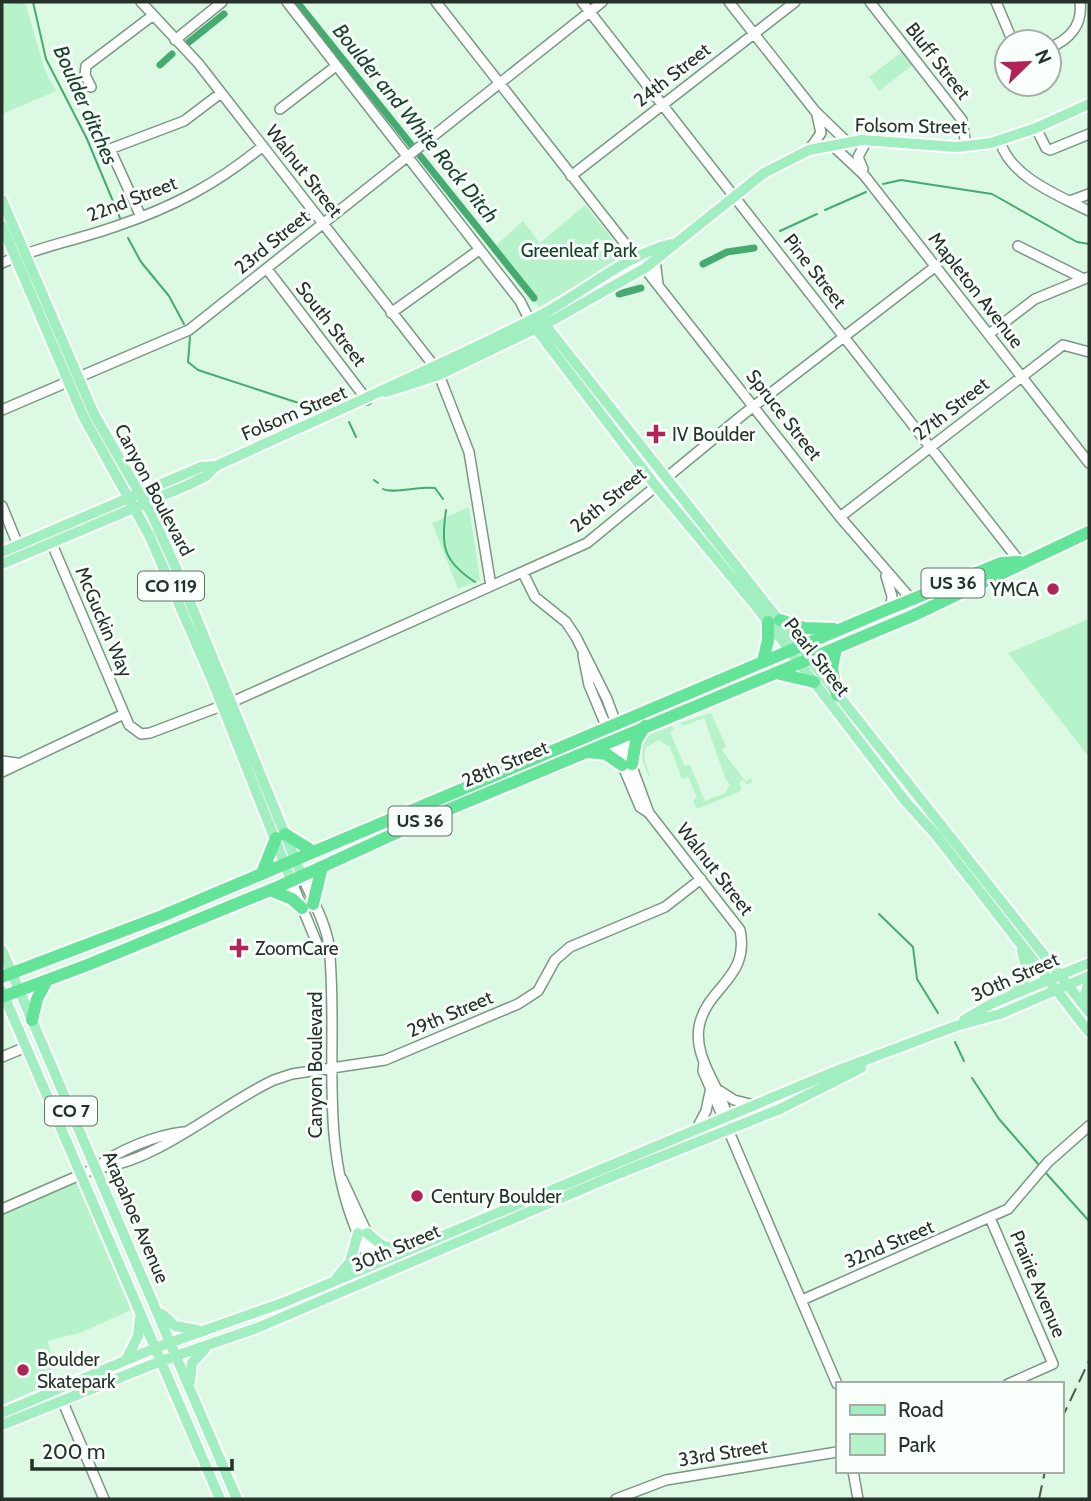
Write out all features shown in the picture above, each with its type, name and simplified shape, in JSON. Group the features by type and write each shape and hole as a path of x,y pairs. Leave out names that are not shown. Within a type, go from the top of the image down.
{"highway":[{"name":"28th Street","path":"3,995 46,982 270,890 584,751 805,661 1005,575 1020,562 1089,532"},
{"name":"28th Street","path":"7,975 162,916 891,607 1006,561 1020,562"},
{"path":"763,661 774,621 804,628 838,629"},
{"path":"836,648 832,668 837,695"},
{"path":"776,673 814,682"},
{"path":"584,751 607,754 627,764 646,725"},
{"path":"262,873 280,836 314,852"},
{"path":"270,890 308,906 322,867"},
{"path":"32,1020 37,999 46,982"}],"main road":[{"name":"Folsom Street","path":"2,564 52,544 140,502 206,476 216,466 437,370 647,271 666,245 772,168 809,150 846,141 867,140 966,146 1000,141 1089,104"},
{"name":"Canyon Boulevard","path":"2,200 20,255 73,381 128,498"},
{"name":"Canyon Boulevard","path":"2,226 20,255"},
{"name":"Folsom Street","path":"538,323 637,254 666,245"},
{"name":"Pearl Street","path":"538,323 582,388 731,560 805,661 837,695 1055,978"},
{"name":"Pearl Street","path":"538,323 618,417 685,521 774,621"},
{"name":"Canyon Boulevard","path":"73,381 94,414 140,502 227,704 297,878"},
{"path":"582,388 593,391 618,417"},
{"name":"Folsom Street","path":"2,552 128,498 140,502"},
{"path":"685,521 725,559 731,560"},
{"name":"Pearl Street","path":"805,661 814,682 1013,933 1063,987 1089,1010"},
{"path":"1008,998 1024,984 1029,971 1013,933"},
{"name":"Arapahoe Avenue","path":"2,950 7,975 20,991 237,1499"},
{"name":"30th Street","path":"956,1026 991,1004 1089,963"},
{"name":"30th Street","path":"2,1425 160,1361 212,1345 411,1248 725,1116 956,1026 1000,1014 1089,975"},
{"path":"1089,982 1086,993 1089,1010"},
{"name":"Pearl Street","path":"1063,987 1089,1032"},
{"name":"Arapahoe Avenue","path":"3,995 220,1499"},
{"name":"30th Street","path":"2,1413 155,1348 214,1329 729,1129 841,1080 876,1058"},
{"path":"329,1283 350,1262 363,1233 383,1246 411,1248"},
{"path":"155,1304 175,1326 190,1330 214,1329"},
{"path":"127,1359 138,1338 139,1312"},
{"path":"190,1388 192,1363 212,1345"}],"street":[{"name":"Walnut Street","path":"141,2 221,93 437,370 469,452 491,586"},
{"path":"175,40 222,2"},
{"name":"Pearl Street","path":"287,2 336,66 412,152 480,250 538,323"},
{"path":"436,2 570,176 623,241 637,254 622,281"},
{"name":"Pine Street","path":"582,2 1020,562"},
{"name":"23rd Street","path":"2,410 182,334 601,2"},
{"path":"729,2 815,111 846,141"},
{"name":"24th Street","path":"570,176 795,2"},
{"name":"Bluff Street","path":"870,2 962,120 966,131 966,146"},
{"path":"996,2 1007,28"},
{"path":"1063,41 1076,28 1080,2"},
{"path":"90,87 85,75 86,66 152,16"},
{"path":"280,109 336,66"},
{"path":"141,217 110,149 184,121 221,93"},
{"path":"809,150 821,133 815,111"},
{"path":"1036,128 1046,148 1050,150 1089,134"},
{"path":"864,174 858,157 867,140"},
{"path":"1000,141 1007,160 1026,176 1089,211"},
{"name":"Mapleton Avenue","path":"830,144 842,151 864,174 1089,463"},
{"name":"22nd Street","path":"2,263 141,217 215,184 263,146"},
{"path":"1070,201 1089,194"},
{"path":"623,241 623,266"},
{"path":"647,271 666,245"},
{"path":"1018,246 1085,278"},
{"path":"391,313 480,250"},
{"path":"655,260 658,284"},
{"name":"26th Street","path":"227,704 592,540 660,481 754,406 936,266"},
{"name":"South Street","path":"267,269 367,400"},
{"name":"Spruce Street","path":"647,271 840,517 911,599"},
{"path":"989,334 1035,299 1085,278"},
{"name":"27th Street","path":"840,517 1063,345 1089,352"},
{"path":"2,506 18,545 13,552 2,558"},
{"name":"McGuckin Way","path":"52,544 124,714"},
{"name":"Spruce Street","path":"882,568 891,587 891,607"},
{"name":"Walnut Street","path":"523,573 535,597 572,629 583,655 586,676 611,724 649,813 736,922 743,941 738,967 701,1021 698,1040 729,1129 836,1382"},
{"path":"2,772 17,762 124,714 134,731 141,734 227,704"},
{"path":"2,761 17,762"},
{"name":"Canyon Boulevard","path":"297,878 308,906 318,946 329,954 332,979 333,1142 339,1175 376,1267"},
{"name":"29th Street","path":"2,1209 96,1168 105,1160 169,1134 184,1132 274,1080 385,1060 519,1004 538,991 555,960 570,947 665,907 701,879"},
{"path":"2,1057 26,1046"},
{"path":"697,1128 714,1090 734,1100 754,1105"},
{"name":"32nd Street","path":"802,1300 990,1218 1014,1204 1046,1163 1089,1126"},
{"name":"Prairie Avenue","path":"990,1218 1054,1364 1013,1382"},
{"path":"62,1400 104,1499"},
{"name":"33rd Street","path":"617,1499 666,1480 836,1452"},
{"path":"853,1473 858,1499"}],"green space":[{"path":"25,2 45,71 56,91 2,114 2,6"},
{"path":"903,51 913,65 879,91 869,77"},
{"name":"Greenleaf Park","path":"585,205 621,250 622,260 539,307 491,250 523,221 540,243"},
{"path":"469,507 480,580 458,589 432,523"},
{"path":"1089,619 1089,757 1008,653"},
{"path":"711,713 726,746 722,750 746,782 751,778 753,781 747,785 743,780 739,783 742,789 739,792 697,809 693,801 697,798 688,777 682,779 670,747 659,740 646,747 644,757 651,781 644,764 642,748 646,736 672,726 674,730 670,732 685,766 690,765 705,801 725,793 730,784 726,780 704,718 683,726 680,723"},
{"path":"77,1181 131,1310 80,1333 47,1341 53,1358 49,1384 2,1405 2,1213"}],"waterway":[{"name":"Boulder ditches","path":"33,2 46,59 87,139 120,218"},
{"name":"Boulder and White Rock Ditch","path":"297,2 534,298"},
{"name":"Boulder and White Rock Ditch","path":"189,42 224,14"},
{"name":"Boulder and White Rock Ditch","path":"160,65 172,54"},
{"name":"Boulder and White Rock Ditch","path":"883,184 901,180 992,194 1077,242 1089,244"},
{"name":"Boulder and White Rock Ditch","path":"825,210 866,192"},
{"name":"Boulder and White Rock Ditch","path":"780,231 817,214"},
{"name":"Boulder ditches","path":"128,238 141,262 169,296 184,324"},
{"name":"Boulder and White Rock Ditch","path":"703,264 727,252 754,248"},
{"name":"Boulder and White Rock Ditch","path":"619,294 641,288"},
{"path":"190,337 188,362 198,370 317,409"},
{"path":"349,422 356,437"},
{"path":"374,480 378,483"},
{"path":"383,489 393,491 435,488 443,499"},
{"path":"446,510 444,534 450,560 475,582"},
{"path":"879,914 913,947 917,979 938,1013"},
{"path":"955,1042 964,1061"},
{"path":"972,1078 999,1119 1039,1165"},
{"path":"1045,1172 1089,1221"}],"railway":[{"path":"1063,1416 1089,1361"},
{"path":"1039,1499 1045,1473"}],"place":[{"name":"IV Boulder","path":"656,434"},
{"name":"YMCA","path":"1053,589"},
{"name":"ZoomCare","path":"239,948"},
{"name":"Century Boulder","path":"417,1196"},
{"name":"Boulder Skatepark","path":"23,1370"}]}
